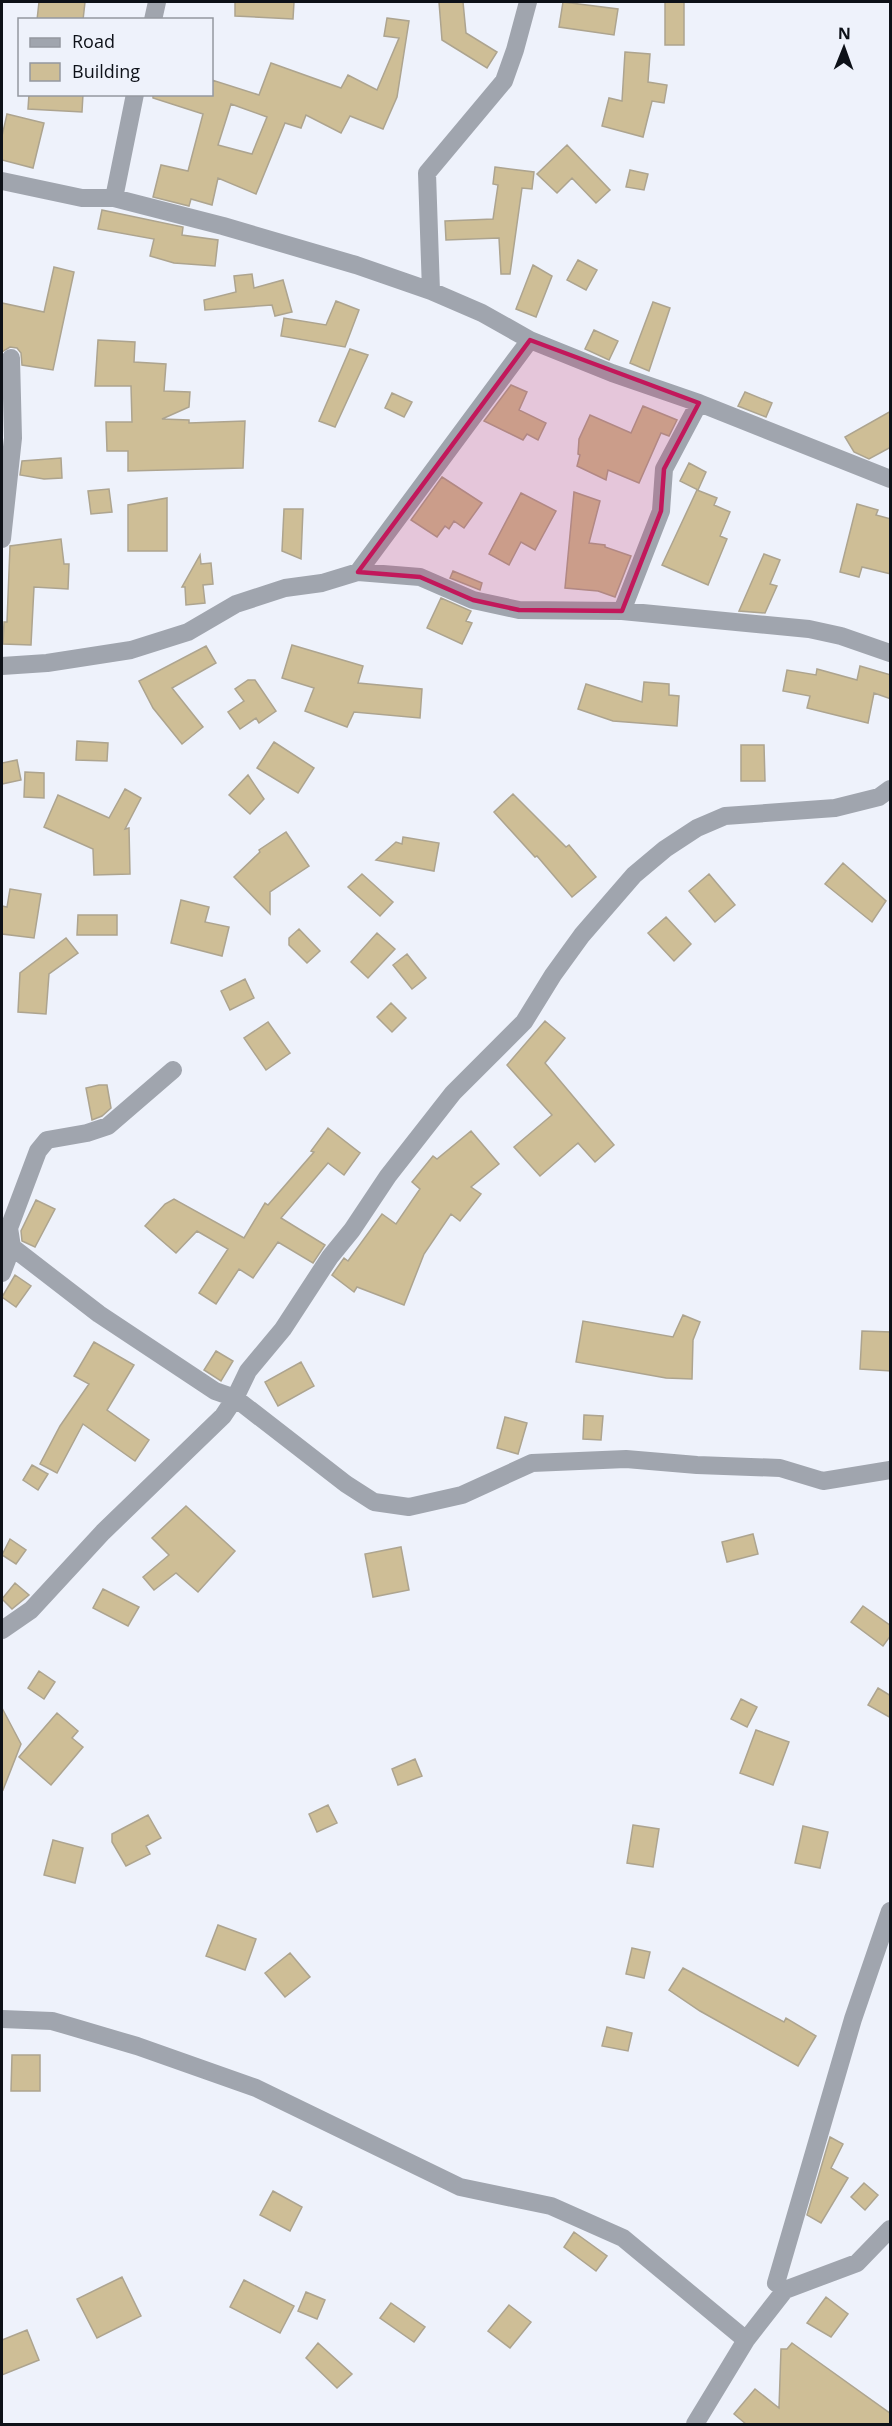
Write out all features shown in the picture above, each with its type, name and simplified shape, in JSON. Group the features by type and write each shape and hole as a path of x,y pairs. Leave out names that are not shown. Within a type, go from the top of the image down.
{"street":[{"path":"153,18 156,2"},
{"path":"431,291 427,173 504,81 528,2"},
{"path":"114,198 135,96"},
{"path":"2,181 82,198 114,198 223,226 356,265 431,291 482,313 530,340 612,373 699,403 891,479"},
{"path":"358,572 530,340"},
{"path":"2,540 11,358"},
{"path":"622,611 661,511 664,469 699,403"},
{"path":"2,666 47,663 132,650 188,632 236,604 285,588 322,583 358,572 420,577 473,600 519,610 622,611 809,629 841,636 891,653"},
{"path":"2,1630 31,1610 103,1532 223,1416 248,1371 283,1329 330,1257 352,1230 388,1176 453,1093 524,1022 553,975 582,935 634,875 664,849 697,828 725,816 835,808 879,797 891,789"},
{"path":"2,1273 9,1228 38,1151 47,1140 87,1133 108,1126 173,1070"},
{"path":"7,1247 107,1320 215,1391 235,1398 346,1485 374,1502 409,1507 462,1495 532,1463 626,1459 697,1466 780,1468 823,1481 891,1470"},
{"path":"785,2290 776,2283 854,2019 891,1911"},
{"path":"2,2019 52,2021 137,2046 256,2088 460,2187 551,2206 622,2238 746,2340"},
{"path":"695,2424 746,2340 785,2290 857,2264 891,2229"}],"highlighted area":[{"path":"530,340 699,403 664,469 661,511 622,611 519,610 473,600 420,577 358,572"}],"building":[{"path":"39,2 85,2 83,18 37,18"},
{"path":"235,2 294,2 293,19 235,16"},
{"path":"439,2 463,2 466,33 497,52 487,68 442,40"},
{"path":"563,2 618,9 614,35 559,27"},
{"path":"665,2 684,2 684,45 665,45"},
{"path":"387,18 409,21 397,97 383,129 350,116 341,133 306,115 301,128 285,123 256,194 218,178 212,205 191,199 189,206 153,197 161,165 188,171 203,114 153,98 153,96 213,96 213,80 259,95 271,63 341,88 348,75 377,90 399,38 384,36","holes":["231,104 267,117 252,154 218,145"]},
{"path":"625,52 650,54 648,82 667,85 664,103 652,101 643,137 602,126 609,98 622,101"},
{"path":"29,96 83,96 82,112 28,109"},
{"path":"7,114 44,123 33,168 2,160 2,136"},
{"path":"567,145 610,190 596,203 572,178 557,193 537,174"},
{"path":"495,167 534,172 532,189 522,188 510,274 501,274 499,238 446,240 445,221 493,219 498,185 493,184"},
{"path":"630,170 648,174 644,190 626,187"},
{"path":"102,210 183,227 182,235 218,240 215,266 174,263 150,256 154,239 98,229"},
{"path":"578,260 597,270 586,290 567,280"},
{"path":"533,265 552,276 536,317 516,309"},
{"path":"54,267 74,272 53,370 22,365 21,353 17,348 10,347 2,352 2,303 44,312"},
{"path":"252,274 254,288 283,280 292,312 275,316 272,305 205,310 204,300 236,292 234,276"},
{"path":"336,301 359,310 345,347 281,336 284,318 326,325"},
{"path":"653,302 670,308 649,371 630,363"},
{"path":"594,330 618,341 609,360 585,349"},
{"path":"98,340 135,342 134,362 166,364 164,391 190,392 189,407 162,419 189,420 189,423 245,421 243,468 128,471 128,451 107,451 106,422 132,422 131,386 95,386"},
{"path":"350,349 368,355 335,427 319,421"},
{"path":"511,385 527,392 519,410 546,423 538,440 527,434 523,440 484,421"},
{"path":"745,392 772,403 766,417 738,406"},
{"path":"392,393 412,402 404,417 385,408"},
{"path":"643,406 677,420 669,436 661,433 639,483 608,470 606,480 577,466 580,455 578,454 579,439 590,415 631,433"},
{"path":"891,411 891,447 869,459 854,452 845,437"},
{"path":"61,458 62,478 44,479 20,475 22,461"},
{"path":"689,463 706,472 698,490 680,481"},
{"path":"442,477 482,503 464,528 454,521 449,529 445,526 437,537 411,520"},
{"path":"109,489 112,512 91,514 88,491"},
{"path":"697,490 717,498 714,505 730,512 720,536 727,539 708,585 662,565"},
{"path":"574,492 600,501 589,543 605,545 605,547 631,556 615,597 598,591 565,588"},
{"path":"521,493 556,511 535,550 521,542 509,565 489,554"},
{"path":"167,498 167,551 128,551 128,505"},
{"path":"857,504 878,510 876,515 891,519 891,574 862,567 859,577 840,572"},
{"path":"284,509 303,509 301,559 282,551"},
{"path":"61,539 64,564 69,564 68,589 34,587 31,645 3,644 4,622 7,622 10,546"},
{"path":"764,554 780,560 770,584 777,586 765,613 739,611"},
{"path":"200,555 201,564 211,563 213,584 203,585 205,603 186,605 185,587 182,587"},
{"path":"453,571 482,583 480,590 450,578"},
{"path":"441,598 471,611 466,621 472,623 462,644 427,628"},
{"path":"292,645 363,666 358,683 422,689 420,718 354,712 347,727 305,711 314,688 282,678"},
{"path":"206,646 216,663 172,688 203,727 182,744 153,708 139,681"},
{"path":"860,666 891,675 891,699 874,693 868,723 807,708 810,696 783,691 787,670 816,675 817,669 857,680"},
{"path":"248,680 255,680 276,711 259,723 256,718 240,729 228,712 244,701 235,689"},
{"path":"644,682 669,684 669,695 679,696 677,726 613,721 578,709 586,684 642,702"},
{"path":"77,741 108,743 107,761 76,760"},
{"path":"274,742 314,768 298,793 257,768"},
{"path":"741,745 764,745 765,781 741,781"},
{"path":"17,760 21,780 2,784 2,763"},
{"path":"25,772 44,773 44,798 24,797"},
{"path":"248,775 264,799 250,814 229,795"},
{"path":"125,789 141,798 125,829 129,828 130,874 94,875 93,849 44,827 58,795 109,818"},
{"path":"513,794 566,847 569,845 596,877 572,897 537,856 535,857 494,812"},
{"path":"286,832 309,866 270,892 270,914 234,877 260,852 259,850"},
{"path":"403,837 439,843 434,871 376,860 396,842 402,844"},
{"path":"843,863 886,901 872,922 825,884"},
{"path":"362,874 393,902 380,916 348,887"},
{"path":"709,874 735,905 715,922 689,891"},
{"path":"10,889 41,894 34,938 2,934 2,906 7,907"},
{"path":"181,900 209,907 205,922 229,927 222,956 171,943"},
{"path":"78,915 117,915 117,935 77,935"},
{"path":"666,917 691,944 674,961 648,933"},
{"path":"299,929 320,951 307,963 289,945 289,938"},
{"path":"377,933 395,949 368,978 351,962"},
{"path":"66,938 78,953 49,974 46,1014 18,1012 20,973"},
{"path":"407,954 426,978 412,989 393,965"},
{"path":"245,979 254,998 230,1010 221,991"},
{"path":"391,1003 406,1018 392,1032 377,1017"},
{"path":"545,1021 565,1038 545,1063 614,1145 595,1162 578,1143 540,1176 514,1147 552,1115 507,1065"},
{"path":"268,1022 290,1053 266,1070 244,1038"},
{"path":"107,1085 111,1108 102,1116 92,1120 86,1088"},
{"path":"328,1128 360,1153 344,1175 328,1163 281,1218 325,1245 313,1263 278,1242 253,1278 239,1269 216,1304 199,1293 228,1249 197,1231 176,1253 145,1226 165,1204 174,1199 244,1238 265,1203 268,1205 314,1152 311,1151"},
{"path":"471,1131 499,1164 471,1187 481,1194 460,1221 451,1214 424,1254 404,1305 357,1287 354,1292 332,1275 344,1258 348,1261 382,1214 396,1224 420,1189 412,1182 433,1156 437,1159"},
{"path":"36,1200 55,1209 35,1247 22,1241 21,1231"},
{"path":"15,1275 31,1286 16,1307 2,1297"},
{"path":"683,1315 700,1322 693,1340 692,1379 666,1378 576,1362 583,1321 673,1337"},
{"path":"862,1331 891,1332 891,1371 860,1369"},
{"path":"94,1342 134,1365 107,1410 149,1440 135,1461 83,1424 57,1473 40,1464 60,1426 89,1384 74,1376"},
{"path":"216,1351 233,1361 221,1381 204,1370"},
{"path":"301,1362 314,1386 278,1406 265,1382"},
{"path":"584,1415 603,1416 601,1440 583,1439"},
{"path":"505,1417 527,1423 518,1454 497,1448"},
{"path":"32,1465 48,1474 38,1490 23,1480"},
{"path":"186,1506 235,1551 198,1592 176,1573 154,1590 143,1577 169,1555 152,1538"},
{"path":"753,1534 758,1554 727,1562 722,1542"},
{"path":"10,1539 26,1550 16,1564 2,1555"},
{"path":"401,1547 409,1590 373,1597 365,1554"},
{"path":"15,1583 29,1595 12,1609 2,1599"},
{"path":"103,1589 139,1607 128,1626 93,1608"},
{"path":"863,1606 891,1626 891,1635 883,1646 851,1622"},
{"path":"39,1671 55,1682 44,1699 28,1688"},
{"path":"878,1688 891,1696 891,1718 868,1705"},
{"path":"741,1699 757,1707 747,1727 731,1719"},
{"path":"2,1708 21,1744 3,1790 2,1789"},
{"path":"57,1713 78,1731 72,1738 83,1747 51,1785 19,1757"},
{"path":"756,1730 789,1742 773,1785 740,1773"},
{"path":"415,1759 422,1776 398,1785 392,1769"},
{"path":"328,1805 337,1823 317,1832 309,1814"},
{"path":"148,1815 161,1838 146,1846 150,1854 126,1866 112,1842 112,1834"},
{"path":"633,1825 659,1829 653,1867 627,1863"},
{"path":"803,1826 828,1832 820,1868 795,1863"},
{"path":"53,1840 83,1848 75,1883 44,1875"},
{"path":"218,1925 256,1939 245,1970 206,1956"},
{"path":"632,1948 650,1952 644,1978 626,1974"},
{"path":"290,1953 310,1977 285,1997 265,1973"},
{"path":"683,1968 784,2022 786,2018 816,2036 798,2066 700,2011 669,1990"},
{"path":"607,2027 632,2033 628,2051 602,2046"},
{"path":"12,2055 40,2055 40,2091 11,2091"},
{"path":"830,2137 843,2144 831,2168 848,2178 821,2223 807,2215"},
{"path":"864,2183 878,2195 865,2210 851,2197"},
{"path":"273,2191 302,2207 290,2231 260,2215"},
{"path":"574,2232 607,2256 596,2271 564,2247"},
{"path":"122,2277 141,2316 97,2338 77,2299"},
{"path":"244,2280 294,2306 280,2333 230,2307"},
{"path":"306,2292 325,2300 317,2319 298,2311"},
{"path":"826,2297 848,2314 831,2337 807,2323"},
{"path":"391,2303 425,2327 414,2342 380,2318"},
{"path":"509,2305 531,2322 510,2348 488,2331"},
{"path":"27,2330 39,2360 2,2375 2,2340"},
{"path":"318,2343 352,2374 337,2388 306,2358"},
{"path":"792,2343 891,2414 891,2424 746,2424 734,2414 755,2389 779,2408 781,2349 787,2349"}]}
